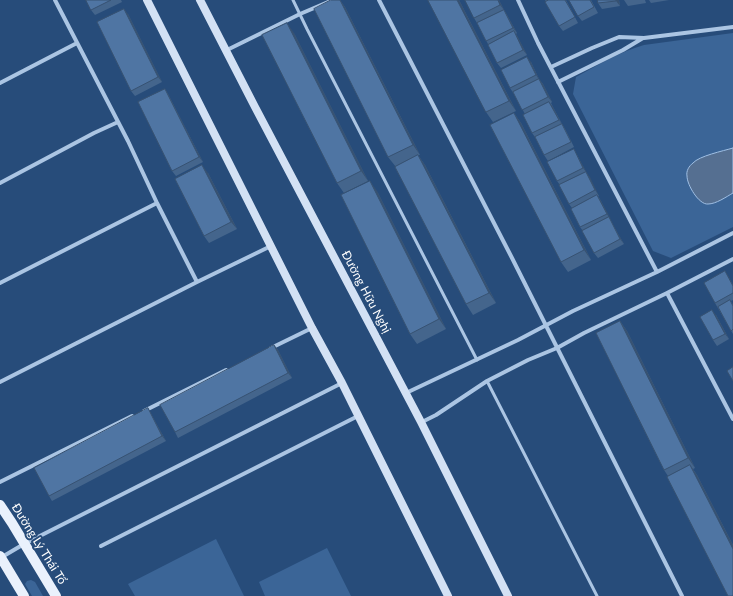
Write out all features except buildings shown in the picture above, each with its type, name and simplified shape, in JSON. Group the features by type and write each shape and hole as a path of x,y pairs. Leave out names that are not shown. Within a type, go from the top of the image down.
{"main road":[{"path":"147,0 312,328 342,383 448,596"},
{"name":"Đường Hữu Nghị","path":"200,0 421,422 508,596"},
{"name":"Đường Lý Thái Tổ","path":"0,505 56,596"},
{"path":"1,557 24,596"}],"street":[{"path":"54,0 128,141 157,203 197,282"},
{"path":"227,50 300,14 333,0"},
{"path":"379,0 682,596"},
{"path":"518,0 538,44 657,272"},
{"path":"551,67 619,37 644,38 733,26"},
{"path":"558,82 644,38"},
{"path":"0,83 77,43"},
{"path":"0,182 118,122"},
{"path":"0,283 157,203"},
{"path":"406,393 477,360 573,311 657,272 733,233"},
{"path":"0,382 271,246"},
{"path":"421,422 436,415 487,381 667,293 733,258"},
{"path":"667,293 733,419"},
{"path":"268,349 312,328"},
{"path":"141,412 233,367"},
{"path":"1,557 342,383"},
{"path":"0,482 134,416"},
{"path":"101,546 358,416"}],"lane":[{"path":"294,0 477,360"},
{"path":"487,381 597,596"}],"shaded area":[{"path":"733,33 733,227 671,258 653,251 573,94 576,77 617,55 644,45"},
{"path":"733,148 733,193 714,203 708,204 701,201 694,194 689,184 687,174 688,169 696,160 700,158"},
{"path":"216,539 244,596 135,596 128,584"},
{"path":"327,548 351,596 265,596 259,582"},
{"path":"31,580 35,582 43,596 32,596 25,584 27,581"}]}
